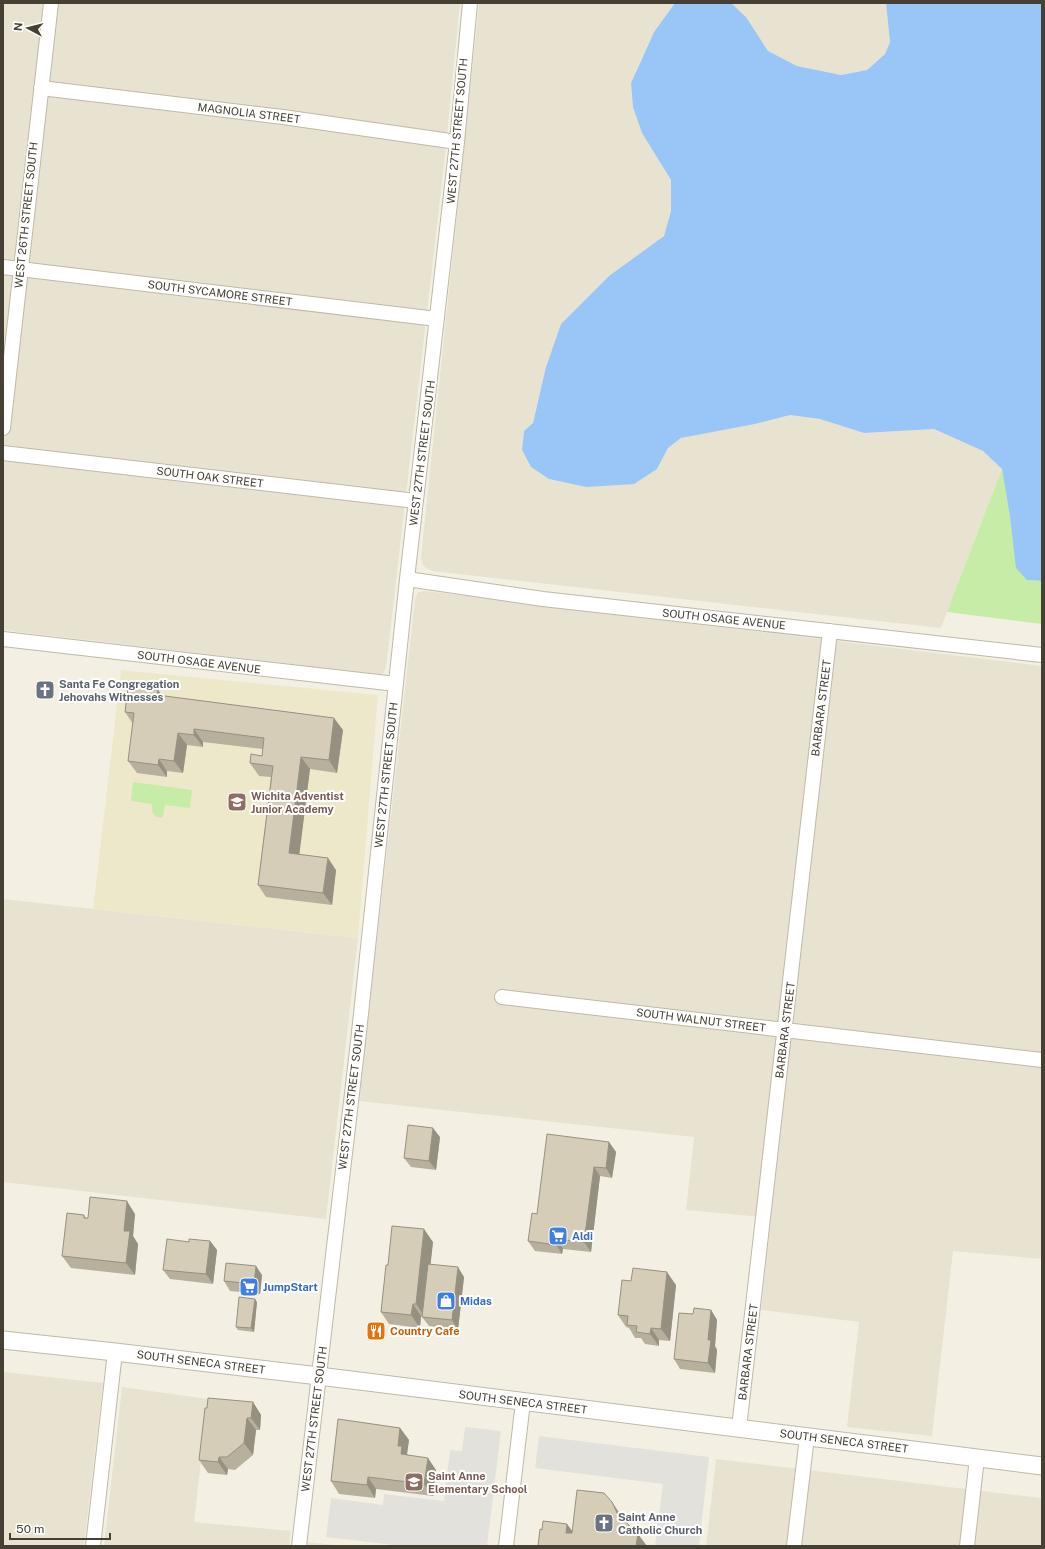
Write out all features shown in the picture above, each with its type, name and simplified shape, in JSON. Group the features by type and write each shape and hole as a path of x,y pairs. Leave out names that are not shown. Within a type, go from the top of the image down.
{"street":[{"name":"WEST 26TH STREET SOUTH","path":"3,428 51,3"},
{"name":"WEST 27TH STREET SOUTH","path":"299,1546 358,1042 407,579 457,142 470,3"},
{"name":"MAGNOLIA STREET","path":"41,88 284,117 457,142"},
{"name":"SOUTH SYCAMORE STREET","path":"3,267 437,319"},
{"name":"SOUTH OAK STREET","path":"3,453 416,501"},
{"name":"SOUTH OSAGE AVENUE","path":"407,579 543,599 1042,655"},
{"name":"BARBARA STREET","path":"739,1428 830,631"},
{"name":"SOUTH OSAGE AVENUE","path":"3,639 396,684"},
{"name":"SOUTH WALNUT STREET","path":"502,997 1042,1060"},
{"name":"SOUTH SENECA STREET","path":"3,1340 319,1376 1042,1466"},
{"path":"93,1546 115,1352"},
{"path":"506,1546 523,1402"},
{"path":"794,1546 807,1437"},
{"path":"967,1546 977,1458"}],"shaded area":[{"path":"3,3 460,3 444,165 386,668 382,675 3,630"},
{"path":"479,3 675,3 654,32 631,83 642,133 671,180 671,211 664,236 609,276 561,324 546,367 533,423 524,431 522,450 531,467 549,479 586,487 657,469 668,448 681,438 755,424 790,415 820,419 864,433 934,429 983,451 1002,469 941,628 432,571 423,566 421,557"},
{"path":"731,3 886,3 890,42 885,54 867,70 841,75 797,66 768,51 746,17"},
{"path":"426,591 1042,666 1042,1259 953,1251 932,1436 847,1427 859,1322 761,1310 771,1218 686,1210 694,1137 359,1101 415,599 418,592"},
{"name":"Wichita Adventist Junior Academy","path":"121,670 378,695 358,938 93,909"},
{"path":"3,899 358,938 326,1219 3,1182"},
{"path":"3,1372 103,1383 84,1546 3,1546"},
{"path":"122,1387 208,1399 194,1522 291,1531 289,1546 104,1546"},
{"path":"465,1427 501,1431 487,1546 402,1546 326,1537 331,1498 383,1505 384,1494 444,1501 450,1450 462,1451"},
{"path":"539,1436 709,1457 699,1546 655,1546 663,1484 535,1468"},
{"path":"716,1459 1042,1498 1042,1546 706,1546"},
{"path":"308,1542 343,1546 308,1546"}],"green space":[{"path":"1002,469 1010,517 1027,580 1042,581 1042,624 947,612"},
{"path":"133,782 192,790 190,808 165,805 163,816 161,818 155,816 152,812 152,804 131,801"}],"water":[{"path":"675,3 731,3 746,17 768,51 797,66 841,75 867,70 885,54 890,42 886,3 1042,3 1042,581 1027,580 1016,568 1010,517 1002,469 983,451 934,429 864,433 820,419 790,415 755,424 681,438 668,448 657,469 634,484 586,487 549,479 531,467 522,450 524,431 533,423 546,367 561,324 609,276 664,236 671,211 671,180 642,133 633,107 631,83 654,32"}],"building":[{"path":"128,686 158,690 157,695 334,718 329,760 301,757 289,853 328,858 323,893 258,885 273,766 250,763 251,754 262,756 264,738 194,729 194,735 178,733 174,761 159,759 158,765 128,761 134,713 125,712"},
{"path":"408,1125 433,1128 429,1161 404,1158"},
{"path":"547,1134 609,1142 606,1168 594,1167 584,1242 557,1239 556,1245 528,1241 532,1213 537,1214"},
{"path":"90,1197 127,1201 124,1231 130,1231 126,1263 62,1256 67,1213 84,1215 84,1218 88,1218"},
{"path":"392,1226 424,1229 416,1304 413,1304 411,1315 381,1312"},
{"path":"167,1239 189,1242 189,1239 210,1241 206,1274 163,1270"},
{"path":"226,1263 256,1266 254,1284 224,1281"},
{"name":"Midas","path":"428,1264 458,1267 452,1320 422,1317"},
{"path":"633,1268 667,1272 661,1329 651,1328 650,1334 636,1332 637,1326 627,1325 628,1316 618,1315 622,1280 631,1281"},
{"path":"239,1297 255,1299 251,1328 236,1327"},
{"path":"694,1308 711,1310 708,1340 711,1340 708,1363 674,1359 679,1313 693,1314"},
{"path":"208,1398 253,1402 251,1418 247,1418 244,1443 227,1457 219,1457 218,1462 199,1460 205,1408 207,1408"},
{"path":"338,1419 400,1428 398,1446 402,1446 401,1454 428,1458 424,1484 368,1477 367,1485 331,1481"},
{"name":"Saint Anne Catholic Church","path":"577,1490 604,1493 612,1502 618,1515 629,1525 629,1532 638,1534 636,1546 538,1546 540,1529 542,1530 543,1521 567,1524 566,1533 572,1533"}],"place":[{"name":"Santa Fe Congregation Jehovahs Witnesses","path":"45,690"},
{"name":"Wichita Adventist Junior Academy","path":"237,802"},
{"name":"Aldi","path":"558,1236"},
{"name":"JumpStart","path":"249,1287"},
{"name":"Midas","path":"446,1301"},
{"name":"Country Cafe","path":"376,1331"},
{"name":"Saint Anne Elementary School","path":"414,1482"},
{"name":"Saint Anne Catholic Church","path":"604,1523"}]}
